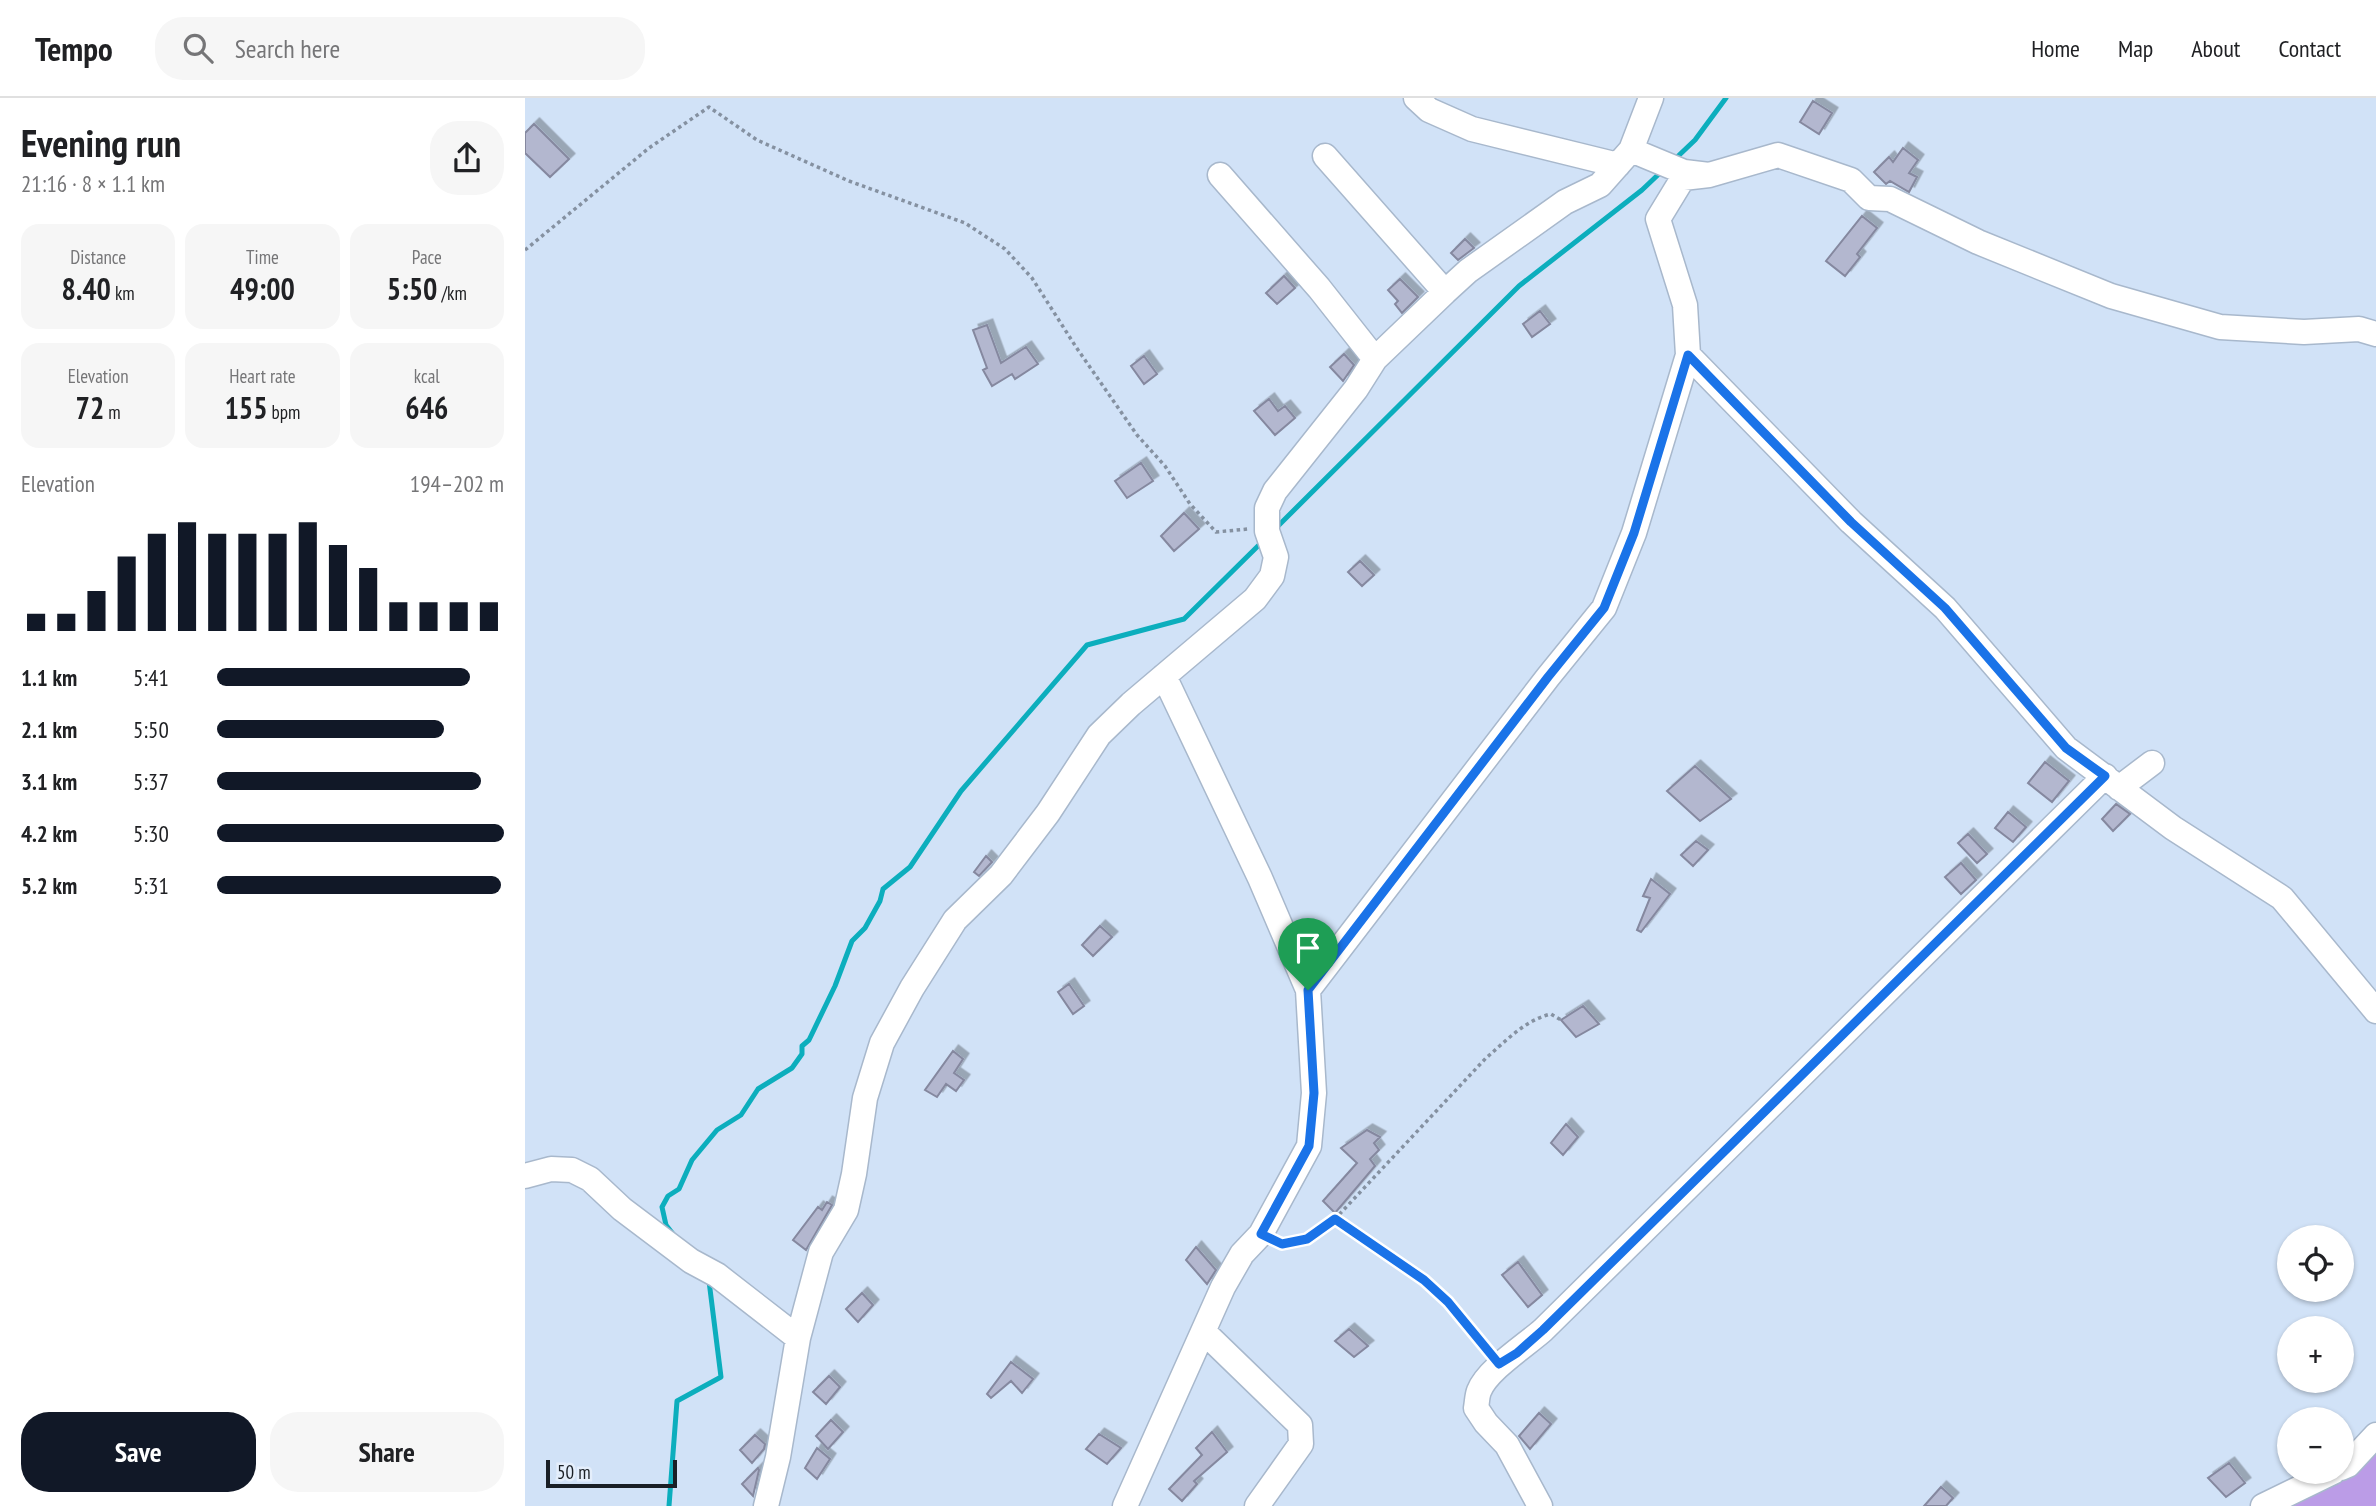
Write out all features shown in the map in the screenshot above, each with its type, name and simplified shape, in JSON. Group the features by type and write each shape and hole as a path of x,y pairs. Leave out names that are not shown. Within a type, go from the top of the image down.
{"street":[{"path":"1416,98 1429,110 1472,129 1709,175"},
{"path":"767,1506 798,1338 821,1252 846,1210 855,1174 865,1098 882,1044 912,988 955,920 1001,875 1048,813 1099,735 1131,704 1255,599 1272,576 1276,557 1268,533 1267,508 1275,491 1356,389 1375,359 1468,271 1565,202 1600,185 1625,158 1651,98"},
{"path":"1308,990 1604,608 1634,533 1688,355 1685,305 1658,219 1683,178 1709,175 1778,155 1851,180 1869,198 1890,200 1978,242 2111,296 2220,327 2304,332 2359,329 2376,334"},
{"path":"1325,156 1445,292"},
{"path":"1220,175 1319,288 1375,359"},
{"path":"1688,355 1851,522 1945,608 2066,748 2173,828 2282,898 2376,1012"},
{"path":"1125,1506 1223,1287 1242,1254 1261,1234 1309,1146 1314,1093 1308,990 1260,878 1164,676"},
{"path":"1540,1506 1507,1445 1476,1408 1479,1390 1499,1364 1517,1353 1543,1330 2112,782 2152,763"},
{"path":"525,1177 551,1169 572,1170 590,1179 622,1209 691,1261 717,1275 798,1338"},
{"path":"1204,1332 1300,1426 1301,1444 1257,1506"},
{"path":"2354,1459 2376,1435"},
{"path":"2263,1506 2308,1484"}],"path":[{"path":"525,250 649,148 709,107 757,140 849,181 965,223 1005,249 1032,278 1137,435 1165,466 1190,504 1216,532 1268,533"},
{"path":"1261,1234 1282,1244 1307,1239 1335,1219 1486,1058 1538,1017 1551,1014 1561,1020"},
{"path":"1335,1219 1424,1280 1448,1302 1499,1364"}],"shaded area":[{"path":"2376,1435 2376,1506 2263,1506 2298,1484 2354,1484 2354,1449"}],"building":[{"path":"1813,101 1832,113 1819,134 1800,122"},
{"path":"534,124 569,159 550,177 525,153 525,133"},
{"path":"1903,148 1918,160 1909,173 1917,177 1909,192 1890,181 1886,184 1874,172 1889,157 1893,162"},
{"path":"1862,216 1877,228 1857,254 1860,257 1845,276 1826,261"},
{"path":"1465,239 1474,248 1458,260 1451,253"},
{"path":"1284,276 1295,288 1277,304 1266,293"},
{"path":"1400,279 1418,297 1402,313 1395,304 1398,301 1388,290"},
{"path":"1540,311 1550,324 1532,337 1523,324"},
{"path":"987,325 1001,363 1026,347 1038,364 1015,379 1012,374 992,386 983,370 987,368 973,330"},
{"path":"1344,354 1354,365 1343,381 1330,367"},
{"path":"1144,356 1157,374 1144,384 1131,366"},
{"path":"1269,399 1278,411 1285,406 1295,418 1275,435 1254,411"},
{"path":"1141,463 1153,481 1127,498 1115,481"},
{"path":"1184,513 1199,529 1174,551 1161,536"},
{"path":"1360,561 1374,575 1362,586 1348,572"},
{"path":"2045,762 2069,781 2052,802 2028,783"},
{"path":"1695,766 1731,799 1700,821 1667,791"},
{"path":"2116,804 2130,814 2113,831 2102,819"},
{"path":"2008,812 2026,827 2013,842 1995,828"},
{"path":"1968,834 1987,854 1977,863 1958,843"},
{"path":"1696,841 1708,850 1693,866 1681,855"},
{"path":"986,856 992,862 979,876 974,872"},
{"path":"1961,863 1976,880 1961,894 1945,877"},
{"path":"1651,879 1670,894 1641,932 1637,930 1650,898 1643,896"},
{"path":"1100,926 1112,937 1093,956 1082,945"},
{"path":"1069,984 1084,1006 1073,1014 1058,992"},
{"path":"1583,1006 1599,1024 1576,1037 1561,1020"},
{"path":"953,1051 963,1059 954,1073 964,1080 956,1091 946,1084 937,1097 925,1090"},
{"path":"1566,1124 1578,1137 1563,1155 1551,1143"},
{"path":"1367,1130 1380,1137 1374,1143 1379,1150 1370,1159 1375,1166 1335,1213 1323,1201 1357,1163 1341,1148"},
{"path":"827,1202 832,1205 806,1250 793,1240 818,1207 822,1210"},
{"path":"1196,1247 1216,1270 1207,1284 1186,1260"},
{"path":"1518,1262 1542,1295 1528,1307 1502,1275"},
{"path":"862,1293 873,1305 858,1322 846,1309"},
{"path":"1349,1329 1368,1346 1354,1357 1335,1341"},
{"path":"1011,1362 1033,1379 1022,1393 1011,1381 991,1398 987,1394"},
{"path":"829,1376 840,1387 826,1404 813,1392"},
{"path":"1539,1413 1551,1424 1530,1449 1519,1436"},
{"path":"831,1420 843,1432 828,1449 816,1436"},
{"path":"1212,1432 1227,1452 1194,1481 1197,1484 1182,1501 1169,1489 1202,1455 1196,1448"},
{"path":"1099,1434 1121,1448 1107,1464 1086,1449"},
{"path":"755,1435 765,1444 752,1463 740,1450"},
{"path":"817,1448 830,1459 817,1479 805,1468"},
{"path":"2229,1463 2245,1483 2226,1497 2208,1478"},
{"path":"758,1468 759,1470 753,1496 742,1484"},
{"path":"1941,1487 1953,1498 1946,1506 1924,1506"}],"waterway":[{"path":"1674,160 1695,140 1726,98"},
{"path":"1274,530 1519,286 1642,190 1662,171"},
{"path":"673,1234 666,1225 662,1207 668,1196 679,1189 692,1160 717,1130 741,1115 758,1089 792,1068 802,1054 802,1046 809,1040 835,986 852,941 865,928 880,901 883,889 910,867 961,791 1087,645 1184,619 1262,542"},
{"path":"669,1506 677,1401 721,1377 709,1281"}],"route":[{"path":"1688,355 1851,522 1945,608 2066,748 2105,776 1543,1330 1517,1353 1499,1364 1448,1302 1424,1280 1335,1219 1307,1239 1282,1244 1261,1234 1309,1146 1314,1093 1308,990 1604,608 1634,533 1688,355"}]}
